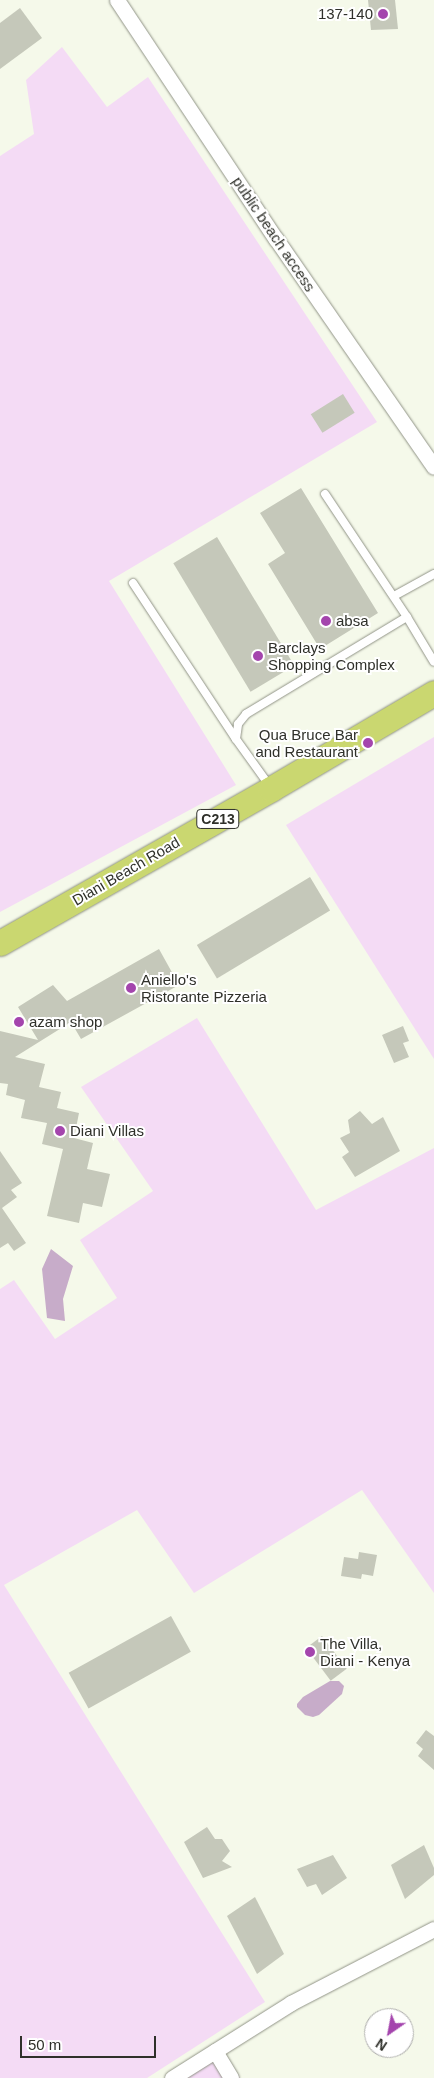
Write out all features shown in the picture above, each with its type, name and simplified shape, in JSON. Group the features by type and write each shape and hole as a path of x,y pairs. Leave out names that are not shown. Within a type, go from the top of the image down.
{"main road":[{"name":"Diani Beach Road","path":"0,943 272,789 434,693"}],"street":[{"name":"public beach access","path":"117,0 276,239 434,467"},
{"path":"172,2078 291,2003 434,1930"},
{"path":"214,2051 230,2078"}],"lane":[{"path":"325,494 394,596 434,662"},
{"path":"394,596 434,574"},
{"path":"133,583 272,789"},
{"path":"236,738 238,724 246,714 407,617"}],"shaded area":[{"path":"62,47 107,107 148,77 377,422 109,581 236,785 0,912 0,156 34,134 26,80"},
{"path":"434,737 434,1059 286,825"},
{"path":"197,1018 316,1210 434,1148 434,1593 362,1490 194,1593 137,1510 4,1585 265,2002 147,2078 0,2078 0,1289 14,1280 55,1339 117,1298 80,1240 153,1191 81,1087"},
{"path":"51,1249 73,1266 63,1299 65,1321 47,1318 42,1269"},
{"path":"330,1681 339,1681 344,1686 342,1694 319,1715 313,1717 305,1715 297,1707 297,1704 303,1697"},
{"path":"224,2052 240,2078 183,2078"}],"building":[{"name":"137-140","path":"368,0 395,0 398,29 371,30"},
{"path":"20,8 42,38 0,69 0,23"},
{"path":"343,394 355,413 322,433 311,414"},
{"path":"301,488 378,613 320,649 268,564 285,553 260,513"},
{"path":"217,537 294,666 251,692 173,563"},
{"path":"310,877 330,910 217,978 197,945"},
{"path":"159,949 179,985 81,1039 71,1022 15,1057 45,1064 39,1087 61,1092 57,1108 79,1113 74,1138 93,1143 87,1169 110,1174 102,1207 83,1203 79,1223 47,1216 63,1149 42,1144 47,1123 21,1118 25,1100 6,1095 8,1084 0,1083 0,1031 38,1040 18,1007 53,985 67,1001"},
{"path":"403,1026 409,1041 403,1043 409,1057 394,1063 382,1035"},
{"path":"360,1111 372,1124 383,1117 400,1151 355,1177 342,1157 349,1152 340,1138 350,1133 348,1120"},
{"path":"0,1151 22,1183 11,1190 17,1197 2,1208 26,1243 14,1251 8,1243 0,1248"},
{"path":"359,1552 377,1555 373,1576 362,1574 361,1579 341,1576 344,1557 358,1559"},
{"path":"171,1616 191,1652 89,1709 69,1673"},
{"path":"322,1636 347,1669 331,1681 306,1648"},
{"path":"426,1730 434,1736 434,1770 418,1756 423,1749 416,1743"},
{"path":"207,1827 215,1839 222,1839 230,1851 222,1861 232,1867 203,1878 184,1842"},
{"path":"424,1845 434,1868 434,1875 405,1899 391,1865"},
{"path":"333,1855 347,1878 322,1895 316,1884 307,1887 297,1869"},
{"path":"255,1897 284,1954 257,1974 227,1916"}],"place":[{"name":"137-140","path":"383,14"},
{"name":"absa","path":"326,621"},
{"name":"Barclays Shopping Complex","path":"258,656"},
{"name":"Qua Bruce Bar and Restaurant","path":"368,743"},
{"name":"Aniello's Ristorante Pizzeria","path":"131,988"},
{"name":"azam shop","path":"19,1022"},
{"name":"Diani Villas","path":"60,1131"},
{"name":"The Villa, Diani - Kenya","path":"310,1652"}]}
